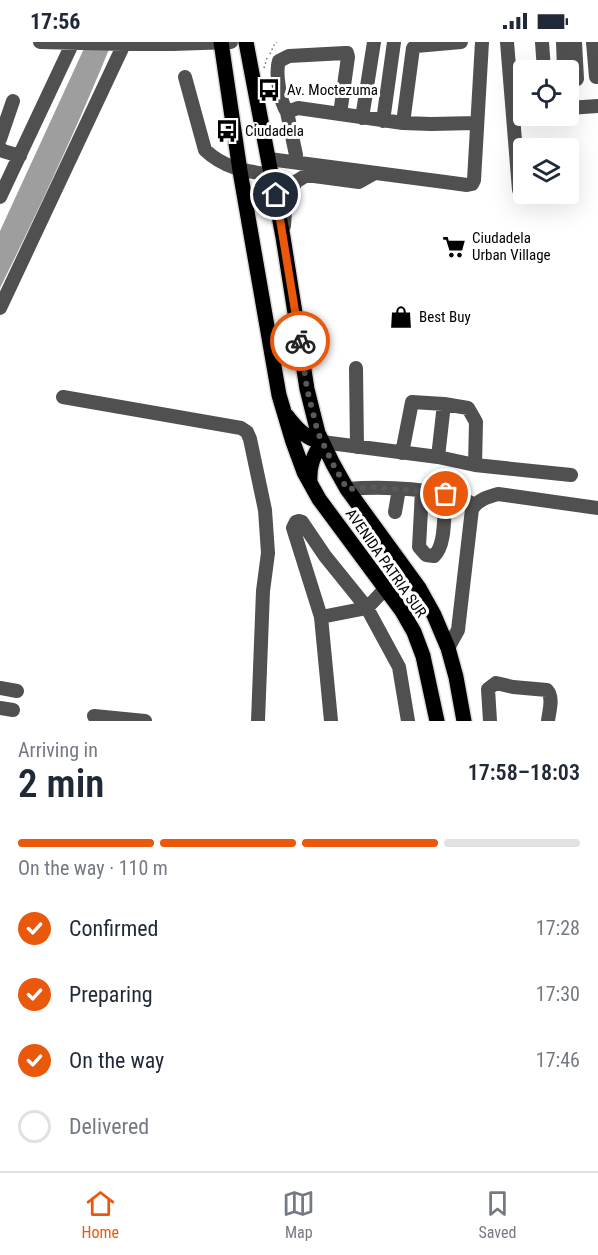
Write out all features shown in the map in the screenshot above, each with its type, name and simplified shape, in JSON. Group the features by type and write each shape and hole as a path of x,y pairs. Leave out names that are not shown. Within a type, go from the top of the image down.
{"main road":[{"name":"AVENIDA PATRIA SUR","path":"224,42 240,171 279,395 293,442 304,472 319,499 402,611 414,632 423,656 437,721"},
{"name":"AVENIDA PATRIA SUR","path":"246,42 283,237 307,389 318,433 347,489 419,588 434,615 448,648 464,721"},
{"path":"284,411 306,436 314,441 322,442 311,464 310,483"}],"street":[{"path":"40,42 121,44 224,42"},
{"path":"362,118 374,42"},
{"path":"383,121 394,42"},
{"path":"403,123 412,48 461,42"},
{"path":"269,159 472,184 482,42"},
{"path":"507,42 513,68"},
{"path":"542,42 543,60"},
{"path":"563,42 564,60"},
{"path":"574,60 575,42"},
{"path":"579,79 597,77 593,42"},
{"path":"0,197 4,181 20,156 77,43"},
{"path":"0,309 4,286 121,44"},
{"path":"296,155 287,112 281,99 277,68 279,61 289,56 347,53 340,114"},
{"path":"185,77 205,150 212,157 240,171 272,175"},
{"path":"0,139 13,101"},
{"path":"579,107 598,106"},
{"path":"287,112 298,108 403,123 476,123"},
{"path":"0,148 20,156"},
{"path":"283,237 289,192 297,181 314,176 359,182 375,173"},
{"path":"356,368 357,447"},
{"path":"63,397 241,428 247,432 265,510 268,554 263,591 258,721"},
{"path":"402,453 412,402 444,404 468,408 476,422 475,465"},
{"path":"438,457 444,404"},
{"path":"322,442 438,457 475,465 571,475"},
{"path":"347,489 374,487 422,491 446,494 475,505"},
{"path":"395,512 399,489"},
{"path":"422,491 419,547 423,554 430,556 437,554 441,547 446,494"},
{"path":"448,648 458,630 472,509 479,501 498,494 598,508"},
{"path":"331,721 321,617 293,528 299,521 367,608 399,667 408,721"},
{"path":"321,617 367,608 385,589"},
{"path":"490,721 488,690 496,683 548,692 551,697 548,721"},
{"path":"0,688 17,691"},
{"path":"94,716 145,721"}],"shaded area":[{"path":"87,42 112,42 58,166 0,288 0,231"}],"way so far":[{"path":"300,341 307,389 318,433 347,489 374,487 446,494"}],"place":[{"name":"Av. Moctezuma","path":"269,90"},
{"name":"Ciudadela","path":"227,131"},
{"name":"Ciudadela Urban Village","path":"454,247"},
{"name":"Best Buy","path":"401,317"}],"route":[{"path":"276,195 300,341"}]}
